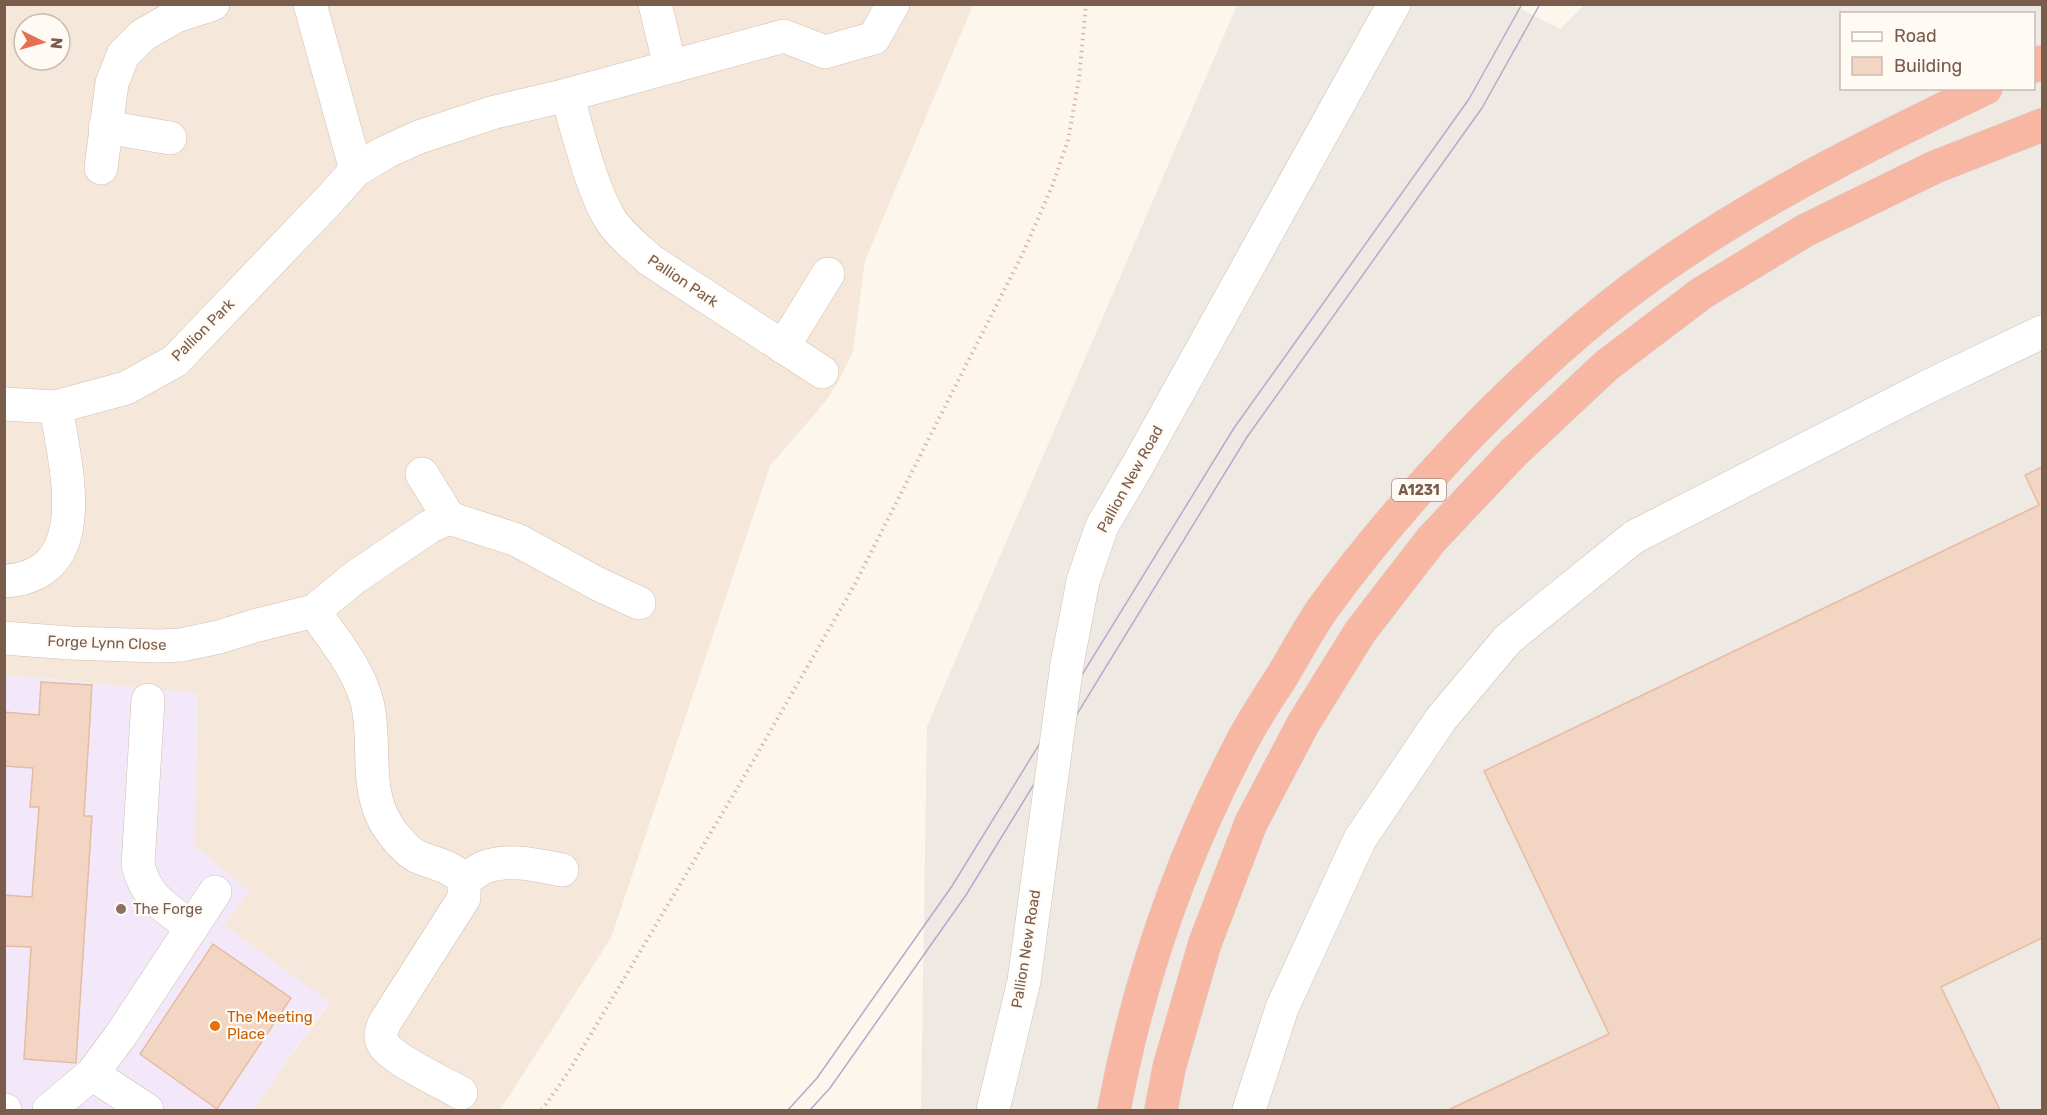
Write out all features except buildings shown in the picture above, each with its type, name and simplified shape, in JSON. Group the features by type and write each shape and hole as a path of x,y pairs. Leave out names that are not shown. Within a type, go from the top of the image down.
{"highway":[{"name":"A1231","path":"1114,1110 1123,1065 1154,950 1200,831 1244,739 1317,619 1386,526 1447,458 1524,380 1590,321 1677,257 1783,191 1894,132 1982,90"},
{"name":"A1231","path":"1161,1110 1169,1068 1205,944 1251,823 1303,724 1360,632 1431,540 1514,453 1607,365 1702,293 1806,230 1935,167 2043,125"}],"street":[{"path":"101,168 112,83 123,55 143,35 176,16 213,4"},
{"path":"310,4 356,170"},
{"path":"655,4 670,66"},
{"name":"Pallion Park","path":"4,404 56,407 126,388 175,361 356,170 418,137 495,112 567,95 784,36 825,52 874,38 893,4"},
{"name":"Pallion New Road","path":"993,1110 1024,981 1067,664 1083,581 1102,526 1394,4"},
{"name":"Pallion Park","path":"567,95 595,186 610,219 625,237 650,260 822,372"},
{"path":"105,127 170,138"},
{"path":"783,347 828,274"},
{"path":"1249,1110 1282,1008 1360,839 1441,719 1508,639 1634,537 1925,388 2043,332"},
{"path":"4,581 33,576 50,564 64,544 69,520 69,492 56,407"},
{"path":"422,474 449,518 517,540 598,584 639,603"},
{"name":"Forge Lynn Close","path":"4,638 122,645 181,645 219,637 314,611 354,578 429,527 449,518"},
{"path":"314,611 360,682 371,728 370,767 374,791 382,816 393,834 413,855 455,870 464,880 464,898 385,1022 380,1034 383,1044 399,1058 461,1093"},
{"path":"148,700 138,865 142,881 150,893 192,927"},
{"path":"464,880 484,867 501,863 536,864 562,870"},
{"path":"49,1110 93,1074 215,892"},
{"path":"93,1074 147,1110"}],"path":[{"path":"542,1110 575,1061 735,792 855,584 1024,251 1053,184 1068,140 1079,79 1086,4"}],"shaded area":[{"path":"4,5 973,5 865,261 853,351 839,381 825,402 770,466 611,938 500,1110 252,1110 329,1003 224,925 249,892 194,845 198,693 5,675"},
{"path":"1237,5 1514,5 1560,29 1584,5 2042,5 2042,1110 921,1110 927,726"},
{"name":"The Forge","path":"4,675 198,693 194,845 249,892 224,925 329,1002 252,1110 5,1110"}],"tram line":[{"path":"788,1110 817,1078 952,886 1234,428 1469,99 1522,4"},
{"path":"810,1110 830,1088 966,895 1247,437 1482,108 1540,4"}],"place":[{"name":"The Forge","path":"121,909"},
{"name":"The Meeting Place","path":"215,1026"}]}
